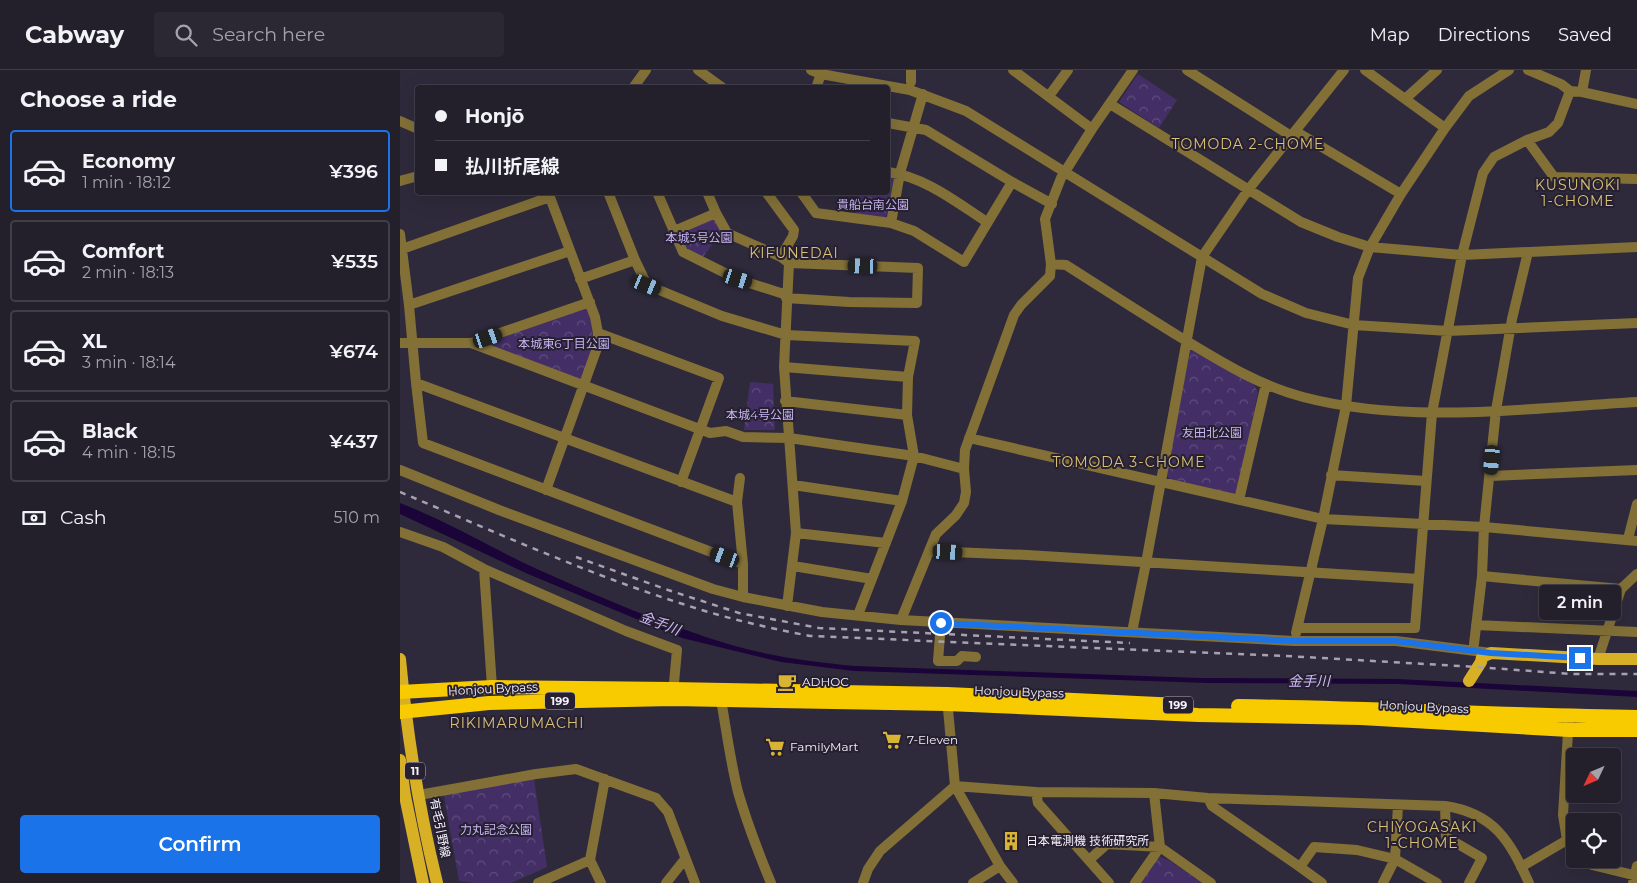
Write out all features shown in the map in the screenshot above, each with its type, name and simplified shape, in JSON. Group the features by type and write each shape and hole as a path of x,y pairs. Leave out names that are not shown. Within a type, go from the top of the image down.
{"highway":[{"name":"Honjou Bypass","path":"401,692 492,687 673,694 1361,708 1637,717"},
{"name":"Honjou Bypass","path":"402,712 489,703 673,694"},
{"name":"Honjou Bypass","path":"947,699 1198,715 1361,718 1569,730 1637,730"}],"main road":[{"path":"1469,681 1481,662 1482,657 1491,653 1598,659 1637,659"},
{"name":"有毛引野線","path":"400,659 402,712 437,883"},
{"name":"11","path":"400,760 405,796 423,883"}],"street":[{"path":"698,70 719,85"},
{"path":"911,70 911,82"},
{"path":"1013,70 1092,129"},
{"path":"1049,96 1068,70"},
{"path":"901,620 936,534 956,515 964,504 966,492 965,450 1014,315 1021,305 1050,276 1051,264 1046,219 1061,178 1133,70"},
{"path":"1187,70 1401,194"},
{"path":"1132,632 1202,257 1248,190 1344,70"},
{"path":"1365,70 1445,128"},
{"path":"1405,99 1437,70"},
{"path":"1294,641 1346,406 1358,278 1370,247 1401,194 1445,128 1469,96 1509,70"},
{"path":"1528,70 1561,84 1570,91 1637,104"},
{"path":"1582,92 1586,70"},
{"path":"635,85 642,71"},
{"path":"816,85 816,72 879,85"},
{"path":"890,87 923,94 966,111 1262,294 1306,313 1354,325 1448,331 1637,323"},
{"path":"1297,628 1415,628 1432,413 1462,255 1483,173 1494,157 1527,140 1549,132 1558,123 1570,91"},
{"path":"890,223 900,173 923,94"},
{"path":"1110,104 1301,222 1370,247 1462,255 1637,247"},
{"path":"400,121 415,128"},
{"path":"890,123 926,130 1052,204"},
{"path":"1527,140 1554,177 1637,179"},
{"path":"890,172 900,173 921,180 988,222"},
{"path":"400,181 415,177"},
{"path":"803,195 816,213 890,223 914,231 964,262 1012,182"},
{"path":"402,248 549,195 590,302 598,332 598,348 546,490"},
{"path":"609,195 647,285 722,316 786,335 915,341 908,377 907,415 914,456 902,500 858,615"},
{"path":"658,195 683,252 738,279 787,296 849,302 917,303 918,268 785,260 727,233 708,195"},
{"path":"768,195 794,230 785,260 787,296 784,367 796,533 787,606"},
{"path":"674,231 716,213"},
{"path":"400,234 423,443 743,564"},
{"path":"409,305 570,251"},
{"path":"1474,644 1482,576 1484,527 1496,410 1511,327 1528,252"},
{"path":"580,279 635,260"},
{"path":"1051,264 1066,265 1232,368 1266,384 1302,396 1346,406 1386,411 1432,413 1637,402"},
{"path":"400,344 471,343 590,302"},
{"path":"598,332 718,378 681,482"},
{"path":"471,343 710,433 726,431 743,437 789,438 914,456 964,469"},
{"path":"784,367 908,377"},
{"path":"416,383 737,502"},
{"path":"1239,500 1266,384"},
{"path":"786,400 907,415"},
{"path":"969,438 1322,519 1484,527 1632,540 1637,504"},
{"path":"400,470 536,524 713,589 743,597 822,612 941,623 1294,641 1396,641 1491,653"},
{"path":"1490,476 1637,470"},
{"path":"1331,475 1426,481"},
{"path":"740,478 737,502 743,564 743,597"},
{"path":"793,485 902,500"},
{"path":"400,532 443,546 484,569 626,631 677,650 673,694"},
{"path":"796,533 886,543"},
{"path":"929,551 1310,571 1419,579"},
{"path":"793,566 872,579"},
{"path":"484,569 492,687"},
{"path":"1598,659 1622,589 1637,574"},
{"path":"1482,576 1622,589"},
{"path":"941,623 938,661 957,661 962,656 976,657"},
{"path":"1476,625 1637,632"},
{"path":"720,695 738,792 768,882"},
{"path":"947,699 955,786 1000,866 1014,883"},
{"path":"1566,836 1563,815 1569,716"},
{"path":"419,796 576,768 656,798 668,812 695,883"},
{"path":"601,883 590,860 605,779"},
{"path":"863,883 868,868 880,851 955,786 1036,792 1154,793 1208,798 1461,808 1477,814 1493,825 1506,841 1529,883"},
{"path":"1036,792 1038,803 1109,883"},
{"path":"1135,883 1160,847 1154,793"},
{"path":"1208,798 1212,806 1322,883"},
{"path":"1383,883 1395,860 1398,805"},
{"path":"1445,806 1446,837 1482,858 1469,883"},
{"path":"1521,866 1566,841"},
{"path":"1089,860 1107,844 1160,847 1211,883"},
{"path":"1300,867 1314,848 1356,850 1395,860 1438,883"},
{"path":"666,883 685,859"},
{"path":"538,883 590,860"},
{"path":"973,883 1000,866"},
{"path":"1605,868 1636,875"}],"green space":[{"path":"1138,74 1177,100 1159,128 1119,102"},
{"name":"貴船台南公園","path":"890,176 896,177 886,219 855,215 858,195 890,195"},
{"name":"本城3号公園","path":"711,218 717,220 722,231 703,257 687,248 680,231"},
{"name":"本城東6丁目公園","path":"587,307 593,336 591,352 581,380 490,346 491,340"},
{"name":"友田北公園","path":"1194,349 1224,369 1253,383 1258,392 1237,494 1233,496 1171,480 1166,475 1190,351"},
{"name":"本城4号公園","path":"750,382 773,384 775,430 744,430"},
{"name":"力丸記念公園","path":"534,779 547,867 511,883 459,881 443,790"},
{"path":"1158,856 1170,861 1202,883 1139,883"}],"water":[{"name":"金手川","path":"400,503 435,518 537,569 634,611 684,630 735,646 794,659 855,666 1200,678 1397,679 1637,691 1637,697 1398,684 1208,683 854,671 781,662 682,638 528,574 400,514"}],"railway":[{"path":"400,492 543,552 652,594 734,619 810,636 1287,656 1571,674 1637,674"},
{"path":"576,557 739,613 819,628 1130,643"}],"place":[{"name":"ADHOC","path":"787,682"},
{"name":"7-Eleven","path":"892,740"},
{"name":"FamilyMart","path":"775,747"},
{"name":"日本電測機 技術研究所","path":"1011,841"}],"district":[{"name":"TOMODA 2-CHOME","path":"1248,144"},
{"name":"KUSUNOKI 1-CHOME","path":"1578,194"},
{"name":"KIFUNEDAI","path":"794,253"},
{"name":"TOMODA 3-CHOME","path":"1129,462"},
{"name":"RIKIMARUMACHI","path":"517,723"},
{"name":"CHIYOGASAKI 1-CHOME","path":"1422,836"}],"route":[{"path":"941,623 1294,641 1396,641 1491,653 1580,658"}]}
